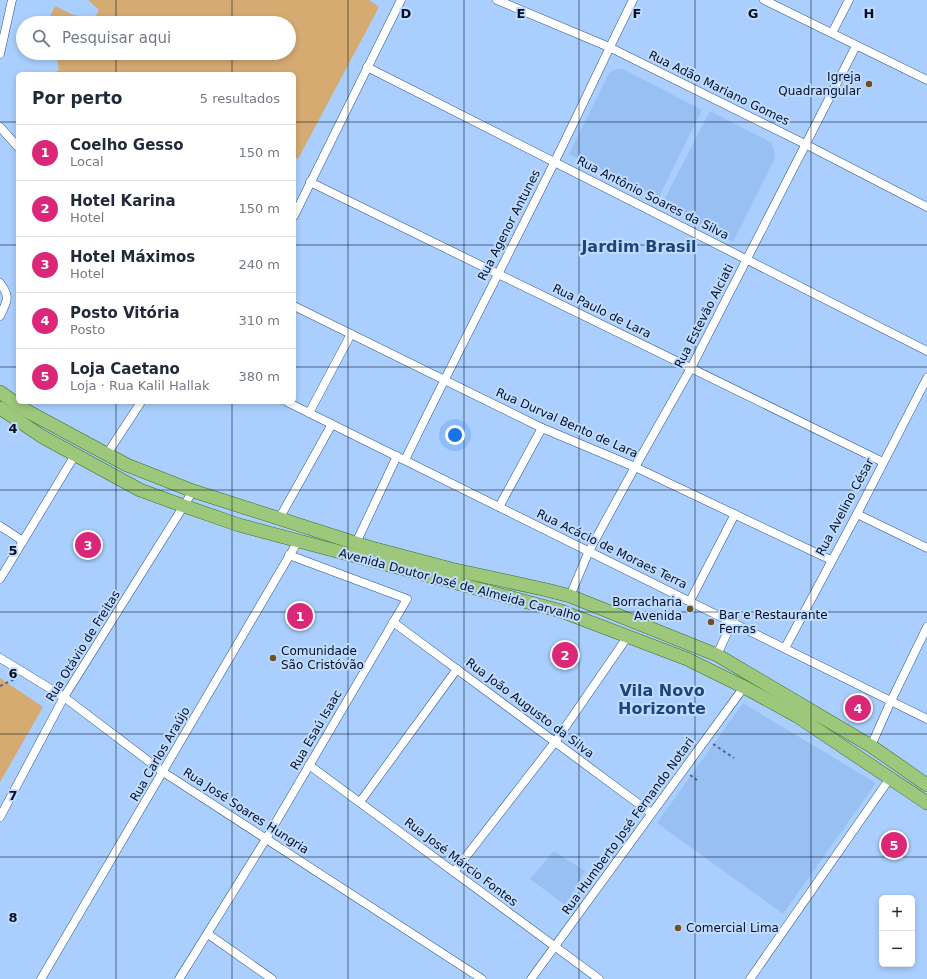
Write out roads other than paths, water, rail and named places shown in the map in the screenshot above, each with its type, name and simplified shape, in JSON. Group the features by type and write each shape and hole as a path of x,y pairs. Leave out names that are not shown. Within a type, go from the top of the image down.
{"main road":[{"name":"Avenida Doutor José de Almeida Carvalho","path":"0,392 16,404"},
{"name":"Avenida Doutor José de Almeida Carvalho","path":"17,404 25,410 127,465 193,491 356,543 451,569 570,596 717,655 871,746 927,785"},
{"name":"Avenida Doutor José de Almeida Carvalho","path":"0,408 41,436 140,490 239,525 561,611 687,659 744,687 797,716 927,803"}],"street":[{"path":"0,54 12,0"},
{"path":"296,212 401,0"},
{"name":"Rua Adão Mariano Gomes","path":"497,0 609,48 805,144 927,207"},
{"name":"Rua Agenor Antunes","path":"405,460 555,162 633,0"},
{"path":"764,0 927,80"},
{"path":"832,34 849,0"},
{"name":"Rua Estevão Alciati","path":"570,596 589,551 635,466 691,368 856,46"},
{"name":"Rua Antônio Soares da Silva","path":"367,67 927,351"},
{"path":"0,126 16,145"},
{"name":"Rua Paulo de Lara","path":"310,182 883,462"},
{"path":"0,283 6,291 7,301 0,316"},
{"name":"Rua Durval Bento de Lara","path":"296,307 542,428 635,466 831,560"},
{"path":"309,413 351,334"},
{"name":"Rua Avelino César","path":"785,648 926,382"},
{"path":"107,454 140,404"},
{"name":"Rua Acácio de Moraes Terra","path":"291,404 927,719"},
{"path":"279,518 332,424"},
{"path":"499,507 542,428"},
{"path":"0,579 75,455"},
{"path":"356,543 397,456"},
{"name":"Rua Otávio de Freitas","path":"0,817 64,697 193,491"},
{"path":"690,601 736,514"},
{"path":"857,514 927,548"},
{"path":"0,526 23,541"},
{"name":"Rua Carlos Araújo","path":"41,979 298,541"},
{"name":"Rua Esaú Isaac","path":"179,979 266,839 407,599 289,555"},
{"name":"Rua João Augusto da Silva","path":"394,622 652,813"},
{"path":"717,655 732,622"},
{"path":"871,746 927,627"},
{"path":"454,872 555,742 628,636"},
{"name":"Rua José Soares Hungria","path":"0,658 64,697 163,772 482,979"},
{"path":"360,802 457,669"},
{"name":"Rua Humberto José Fernando Notari","path":"531,979 744,687"},
{"name":"Rua José Márcio Fontes","path":"310,765 599,979"},
{"path":"750,979 890,778"},
{"path":"208,934 272,979"}],"place":[{"name":"Igreja Quadrangular","path":"869,84"},
{"name":"Hotel Máximos","path":"88,545"},
{"name":"Borracharia Avenida","path":"690,609"},
{"name":"Coelho Gesso","path":"300,616"},
{"name":"Bar e Restaurante Ferras","path":"711,622"},
{"name":"Hotel Karina","path":"565,655"},
{"name":"Comunidade São Cristóvão","path":"273,658"},
{"name":"Posto Vitória","path":"858,708"},
{"name":"Loja Caetano","path":"894,845"},
{"name":"Comercial Lima","path":"678,928"}],"district":[{"name":"Jardim Brasil","path":"639,246"},
{"name":"Vila Novo Horizonte","path":"662,699"}]}
